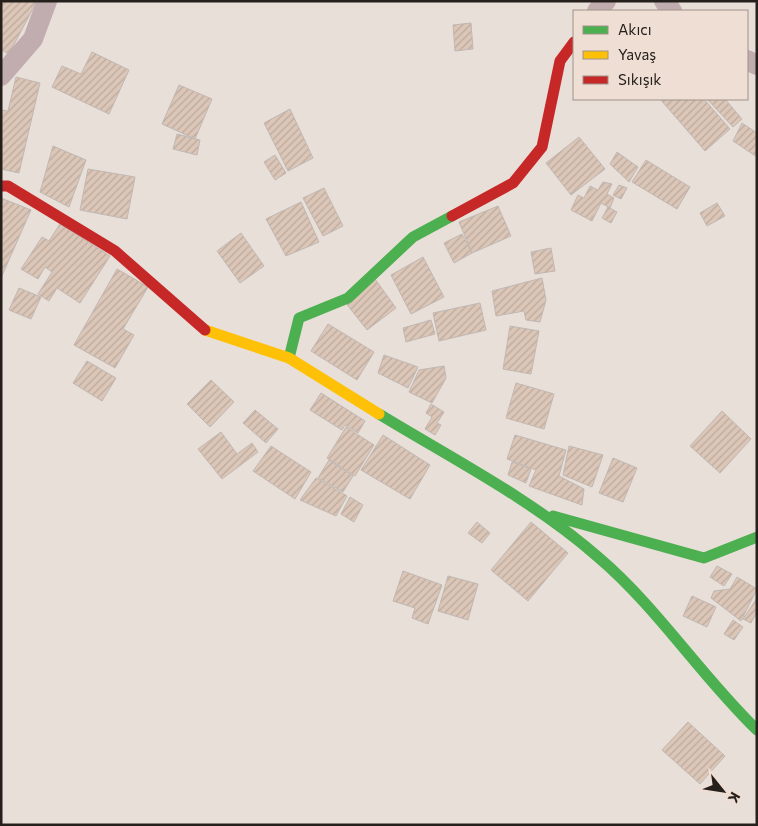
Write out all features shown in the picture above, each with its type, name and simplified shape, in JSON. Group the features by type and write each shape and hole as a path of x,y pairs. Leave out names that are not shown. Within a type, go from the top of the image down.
{"street":[{"path":"1,76 33,39 47,1"},
{"path":"289,358 299,318 348,298 413,237 513,183 542,147 560,61 573,43"},
{"path":"1,186 8,186 115,251 205,330 289,358 539,512 599,557 658,618 732,706 757,730"},
{"path":"539,512 704,558 757,537"}],"building":[{"path":"1,1 37,1 9,54 1,50"},
{"path":"471,23 473,49 455,51 453,25"},
{"path":"92,52 129,70 109,114 52,87 62,66 81,74"},
{"path":"16,77 40,83 19,173 1,169 1,110 8,111"},
{"path":"179,85 212,99 195,139 162,124"},
{"path":"661,100 705,100 730,129 705,151"},
{"path":"708,100 726,100 742,119 733,127"},
{"path":"290,109 313,158 288,171 264,123"},
{"path":"742,123 757,133 757,157 733,141"},
{"path":"177,134 200,140 197,155 173,149"},
{"path":"579,137 605,169 571,195 546,163"},
{"path":"53,146 86,160 69,207 40,192"},
{"path":"617,152 638,167 629,182 610,164"},
{"path":"275,155 286,173 275,180 264,162"},
{"path":"646,160 690,187 677,209 632,182"},
{"path":"88,169 135,177 127,219 80,210"},
{"path":"603,182 612,184 607,194 614,198 610,208 601,203 592,221 571,210 578,195 584,198 590,186 598,190"},
{"path":"619,185 627,188 621,199 613,195"},
{"path":"324,188 343,226 323,236 303,198"},
{"path":"1,198 31,210 1,278"},
{"path":"301,202 319,242 286,256 266,219"},
{"path":"717,203 725,216 707,226 700,213"},
{"path":"498,206 511,236 472,253 459,222"},
{"path":"608,207 617,212 611,223 602,218"},
{"path":"60,224 110,256 80,303 57,288 49,301 38,294 52,272 45,267 38,279 21,269 42,237 49,241"},
{"path":"241,233 264,266 240,283 217,251"},
{"path":"462,234 472,253 454,263 444,243"},
{"path":"551,248 555,271 535,274 531,252"},
{"path":"423,257 444,297 411,314 391,275"},
{"path":"117,269 148,287 123,329 134,335 115,368 74,345"},
{"path":"542,278 546,300 540,322 526,320 524,311 496,316 492,291"},
{"path":"375,279 396,308 367,330 345,302"},
{"path":"19,288 41,297 31,319 9,310"},
{"path":"480,303 486,330 439,341 433,313"},
{"path":"431,320 435,334 406,342 403,328"},
{"path":"328,324 374,352 357,380 311,351"},
{"path":"510,326 539,331 531,374 503,369"},
{"path":"384,355 418,367 408,388 378,373"},
{"path":"87,361 116,378 102,401 73,383"},
{"path":"444,366 446,378 432,403 409,392 419,370"},
{"path":"211,380 234,402 210,427 187,404"},
{"path":"516,383 554,394 544,429 506,418"},
{"path":"321,393 365,421 358,433 345,425 342,430 310,410"},
{"path":"431,404 444,412 437,423 441,425 435,435 425,429 432,417 426,413"},
{"path":"255,410 278,429 266,443 243,423"},
{"path":"722,411 751,439 720,473 690,446"},
{"path":"346,427 374,445 355,476 327,458"},
{"path":"221,432 237,454 252,443 258,452 222,479 198,449"},
{"path":"383,435 430,465 410,499 361,470"},
{"path":"515,435 566,450 559,476 584,489 582,505 529,486 536,470 507,459"},
{"path":"271,446 311,472 295,499 253,471"},
{"path":"569,446 603,455 592,487 563,475"},
{"path":"613,458 637,468 623,502 599,493"},
{"path":"329,460 353,476 343,492 318,478"},
{"path":"512,462 531,469 526,483 508,475"},
{"path":"316,478 347,496 336,516 300,500"},
{"path":"350,497 363,505 354,522 341,514"},
{"path":"477,522 490,533 482,543 468,533"},
{"path":"531,522 568,553 528,601 491,570"},
{"path":"717,566 732,574 724,586 710,577"},
{"path":"403,571 442,585 428,624 412,618 415,608 393,601"},
{"path":"448,576 478,584 468,620 438,611"},
{"path":"737,577 757,589 741,621 711,598 714,591 730,589"},
{"path":"692,596 716,607 707,627 683,616"},
{"path":"757,598 757,612 751,623 743,619"},
{"path":"733,620 743,627 734,640 724,634"},
{"path":"688,722 725,756 700,784 662,750"}],"traffic: fast":[{"path":"289,358 299,318 348,298 413,237 452,216"},
{"path":"379,414 520,499 573,536 598,557 640,598 757,730"},
{"path":"553,516 704,558 757,537"}],"traffic: slow":[{"path":"205,330 289,358 379,414"}],"traffic: jam":[{"path":"452,216 513,183 542,147 560,61 573,43"},
{"path":"1,186 8,186 115,251 205,330"}]}
